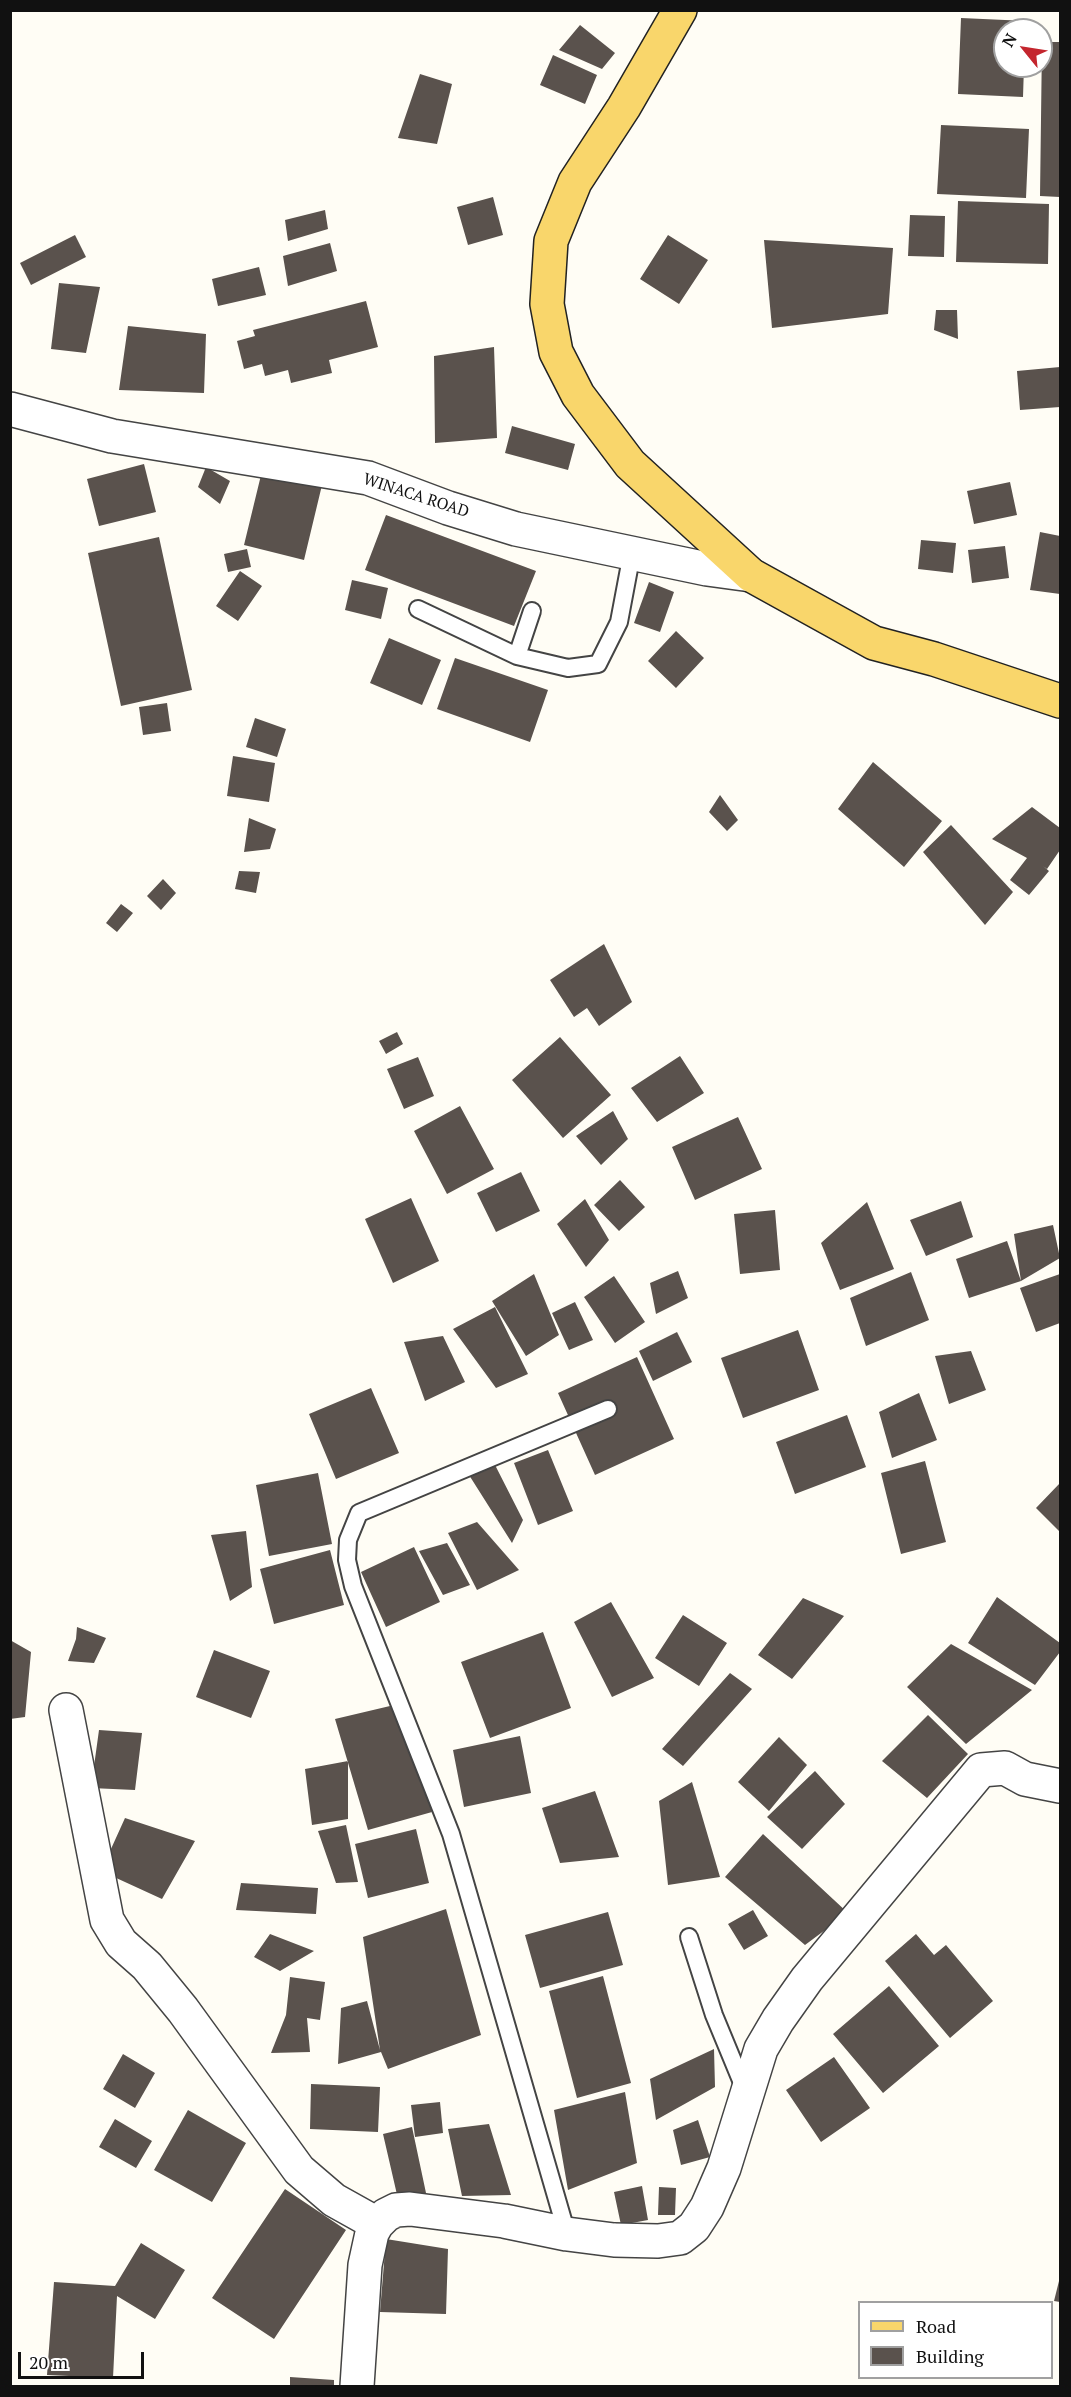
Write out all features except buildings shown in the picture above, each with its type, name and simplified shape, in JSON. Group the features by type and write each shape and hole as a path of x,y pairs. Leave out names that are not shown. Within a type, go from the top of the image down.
{"main road":[{"path":"680,10 624,107 575,182 551,241 547,304 556,352 585,404 630,464 751,574 874,643 934,659 1060,701"}],"street":[{"name":"WINACA ROAD","path":"10,408 112,436 368,478 448,508 516,529 707,569 751,574"},
{"path":"66,1710 107,1920 121,1943 147,1966 183,2010 299,2170 334,2200 376,2224"},
{"path":"357,2386 365,2265 372,2233 376,2224 386,2215 396,2210 410,2209 504,2221 567,2234 614,2240 658,2241 680,2238 694,2227 707,2208 724,2168 761,2049 801,1987 981,1770 1005,1768 1025,1779 1060,1786"}],"lane":[{"path":"418,609 517,656 568,668 598,664 619,622 632,553"},
{"path":"517,656 532,611"},
{"path":"567,2234 451,1834 353,1586 347,1560 348,1540 359,1514 608,1409"},
{"path":"689,1937 714,2015 747,2093"}]}
